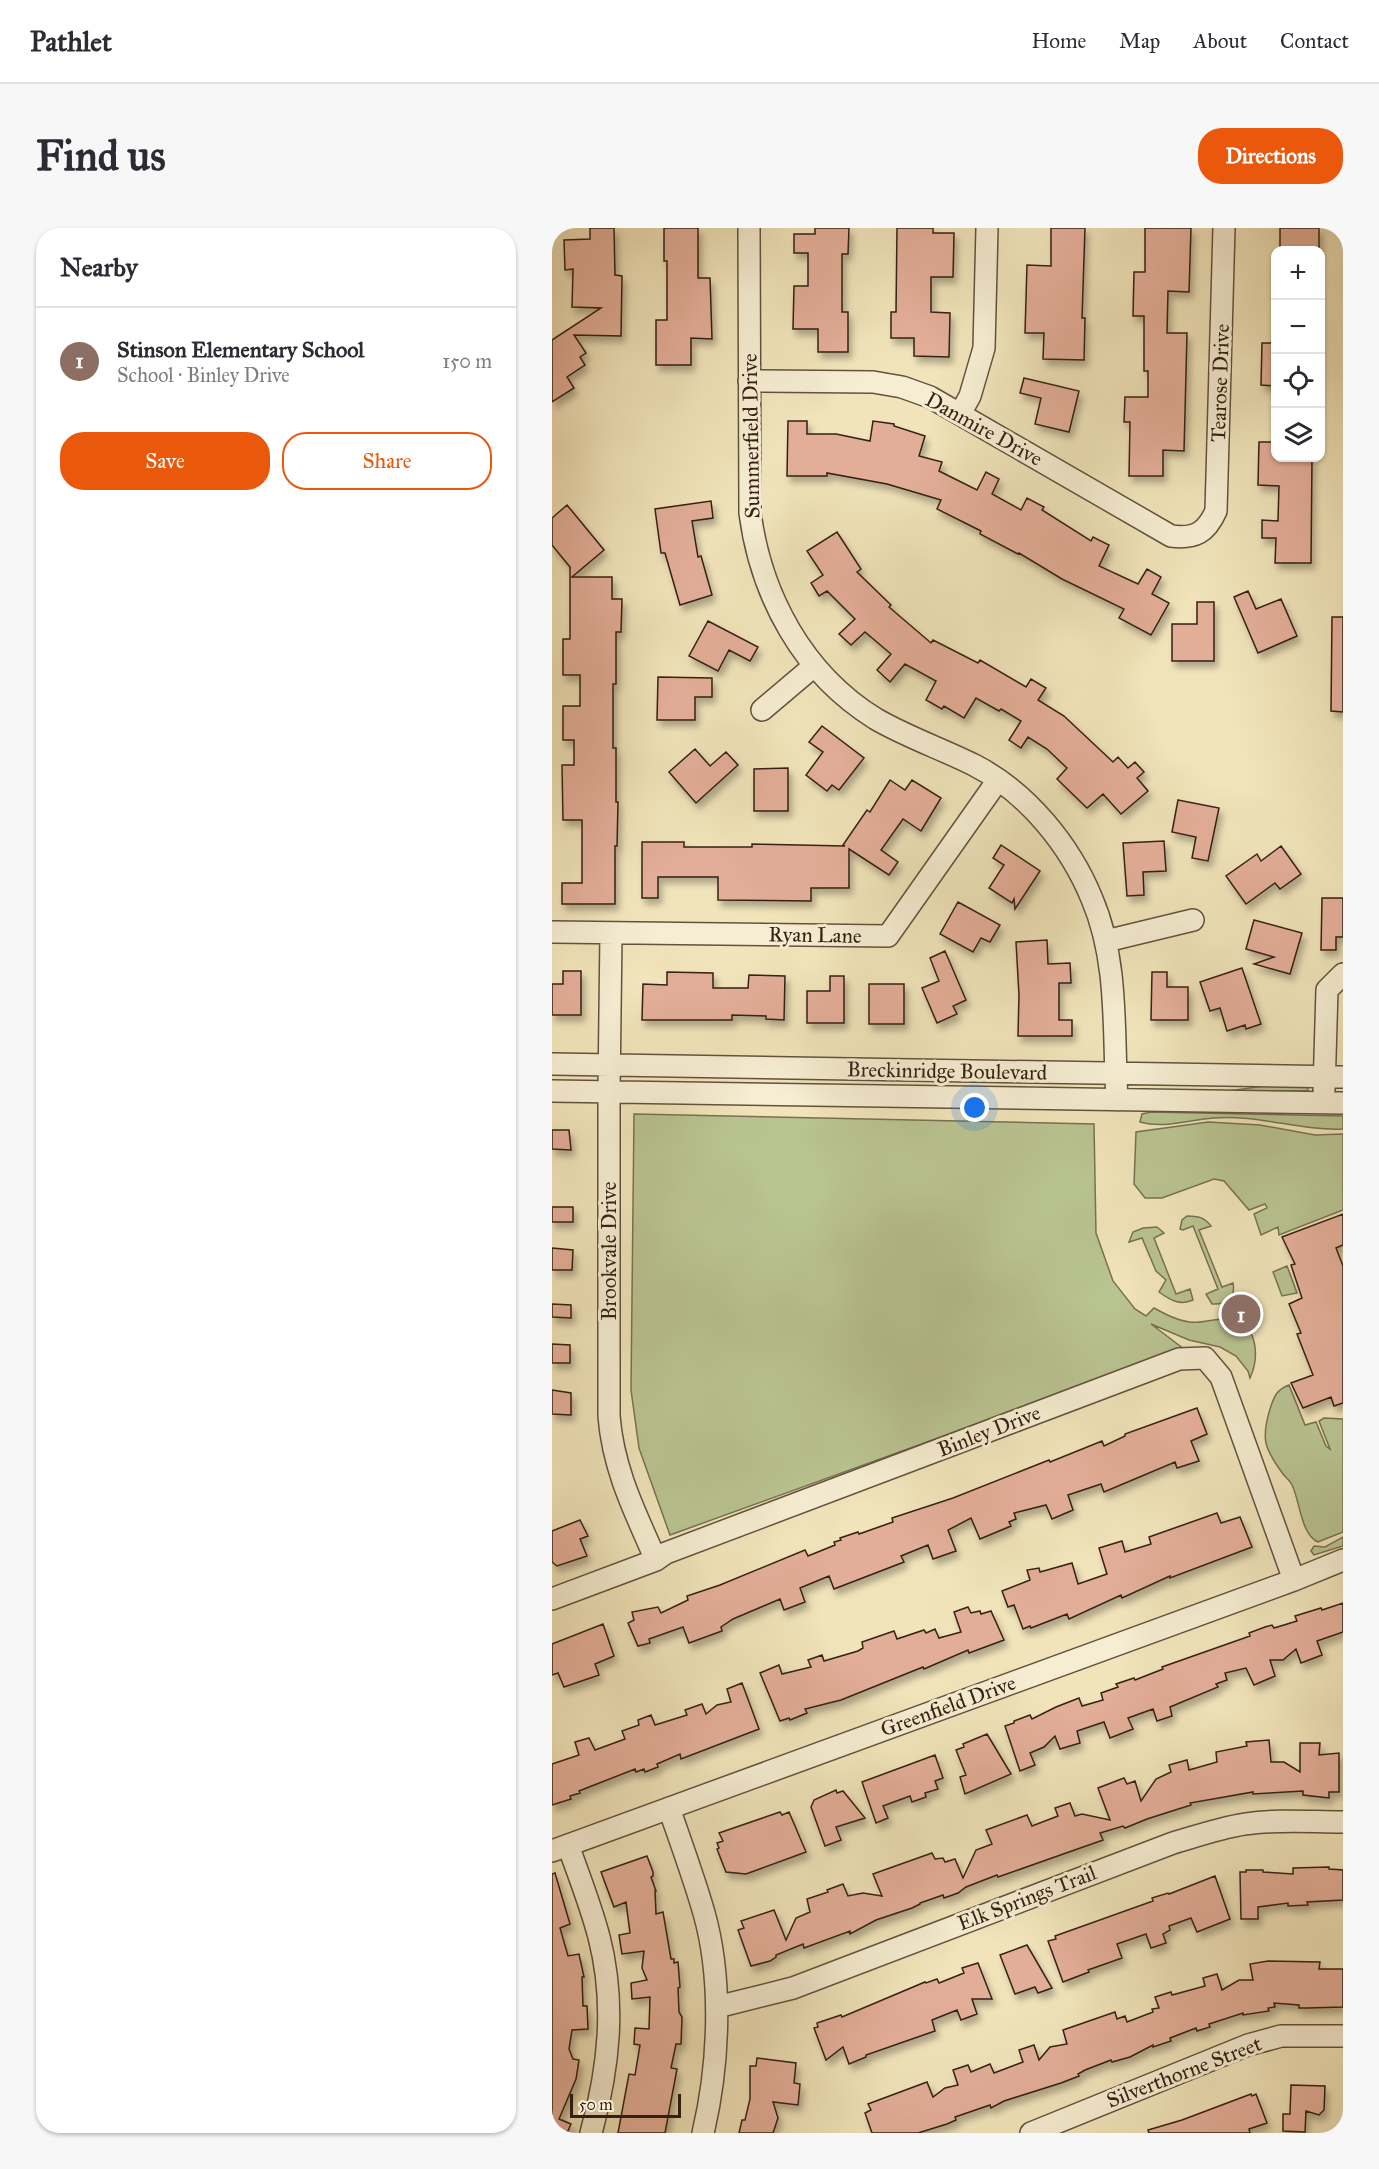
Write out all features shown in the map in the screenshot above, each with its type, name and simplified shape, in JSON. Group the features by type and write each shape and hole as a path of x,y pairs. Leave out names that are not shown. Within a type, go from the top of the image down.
{"street":[{"name":"Summerfield Drive","path":"749,228 750,513 753,537 765,582 792,635 814,666 849,699 876,718 976,766 998,780 1033,809 1056,836 1092,899 1106,941 1113,982 1117,1100"},
{"path":"960,414 970,396 984,348 987,228"},
{"name":"Tearose Drive","path":"1201,532 1210,524 1216,511 1224,228"},
{"name":"Danmire Drive","path":"749,381 873,382 902,387 960,414 1171,536 1186,538 1201,532"},
{"path":"762,710 814,666"},
{"name":"Ryan Lane","path":"552,932 888,936 998,780"},
{"path":"1106,941 1193,920"},
{"name":"Brookvale Drive","path":"611,933 609,1416 611,1443 617,1466 656,1560"},
{"path":"1333,1103 1334,1077 1327,990 1343,974"},
{"name":"Breckinridge Boulevard","path":"552,1064 1334,1077"},
{"name":"Breckinridge Boulevard","path":"552,1091 1333,1103"},
{"name":"Binley Drive","path":"552,1599 656,1560 666,1553 1179,1359 1205,1358 1221,1377 1294,1580"},
{"name":"Greenfield Drive","path":"560,1848 1294,1580 1343,1560"},
{"path":"669,1808 705,1915 714,1974 717,2007 714,2067 709,2108 703,2133"},
{"name":"Elk Springs Trail","path":"717,2007 793,1988 1173,1843 1212,1831 1275,1821 1343,1822"},
{"path":"560,1848 588,1900 599,1938 610,2008 605,2071 591,2133"},
{"name":"Silverthorne Street","path":"1031,2133 1248,2045 1281,2037 1343,2037"}],"green space":[{"path":"1272,1085 1307,1085 1308,1091 1255,1091 1213,1096 1152,1095 1152,1090 1228,1091"},
{"path":"1151,1112 1343,1116 1343,1129 1311,1128 1229,1117 1158,1125 1140,1122 1142,1114"},
{"path":"634,1114 1094,1124 1096,1233 1113,1281 1135,1309 1146,1316 1154,1308 1189,1322 1231,1319 1240,1322 1252,1335 1254,1343 1255,1361 1250,1378 1248,1371 1236,1356 1220,1347 1189,1340 1151,1324 1184,1349 670,1535 639,1448 631,1390"},
{"path":"1208,1122 1260,1125 1315,1135 1343,1134 1343,1210 1279,1235 1278,1227 1261,1235 1254,1214 1267,1208 1265,1204 1249,1210 1224,1181 1214,1179 1162,1198 1145,1198 1134,1184 1136,1132"},
{"path":"1187,1216 1200,1218 1211,1226 1199,1230 1222,1287 1233,1283 1234,1288 1229,1299 1222,1303 1212,1304 1206,1294 1218,1289 1193,1226 1180,1229 1182,1220"},
{"path":"1157,1227 1164,1233 1154,1238 1176,1294 1190,1289 1193,1300 1175,1301 1159,1292 1166,1280 1156,1271 1142,1238 1129,1242 1133,1232 1143,1228"},
{"path":"1287,1266 1297,1293 1282,1296 1273,1272"},
{"path":"1289,1385 1305,1425 1316,1422 1326,1446 1330,1449 1319,1421 1324,1418 1343,1419 1343,1532 1318,1542 1312,1538 1304,1525 1292,1485 1272,1457 1266,1443 1267,1419 1273,1401 1278,1392"},
{"path":"1343,1537 1343,1546 1314,1555 1311,1551 1314,1546 1325,1547"}],"building":[{"path":"590,228 614,228 615,275 622,276 621,336 574,335 586,353 580,357 585,365 567,377 574,388 552,402 552,340 601,308 572,307 573,269 565,270 564,240 590,239"},
{"path":"664,228 698,228 698,278 710,278 712,339 691,338 691,365 656,365 656,320 667,320 667,261 664,261"},
{"path":"815,228 849,228 848,254 842,254 842,312 848,312 848,352 818,352 818,329 793,329 794,286 808,286 808,253 794,253 794,234 815,234"},
{"path":"897,228 933,228 933,233 954,233 953,277 931,277 931,312 950,313 949,357 914,356 914,338 891,338 891,312 896,312"},
{"path":"1051,228 1085,228 1082,318 1085,318 1084,360 1043,359 1044,333 1025,333 1027,265 1051,266"},
{"path":"1145,228 1191,228 1189,292 1168,291 1167,333 1187,333 1184,451 1163,450 1163,476 1129,476 1130,422 1124,422 1125,397 1148,397 1148,371 1144,371 1144,316 1133,316 1134,272 1145,272"},
{"path":"1280,228 1319,228 1319,246 1280,246"},
{"path":"1262,343 1271,343 1271,386 1261,385"},
{"path":"1024,378 1079,391 1069,432 1035,424 1041,398 1020,393"},
{"path":"788,421 807,421 807,434 836,434 870,441 873,421 894,424 894,426 925,436 919,456 942,462 939,471 977,490 986,472 999,479 992,494 1021,510 1027,498 1044,507 1042,510 1091,541 1093,537 1109,545 1099,566 1138,584 1147,569 1161,577 1152,594 1169,603 1151,635 1119,618 1124,609 1062,579 1019,553 980,534 981,531 937,509 941,500 887,484 827,473 827,476 787,476"},
{"path":"1259,442 1271,442 1271,462 1312,462 1311,563 1275,563 1276,538 1262,538 1262,520 1278,521 1279,486 1258,485"},
{"path":"711,501 713,518 692,521 698,557 701,556 712,595 680,605 665,553 661,553 655,509"},
{"path":"567,505 604,550 572,577 612,577 612,599 622,599 621,632 616,632 616,684 613,684 613,748 616,748 616,802 618,802 615,904 562,904 562,883 582,883 582,820 563,820 562,765 574,765 574,740 563,740 563,706 580,706 580,675 563,675 563,639 570,639 570,567 552,545 552,518"},
{"path":"837,532 861,569 857,572 891,605 889,607 931,643 933,640 978,663 980,660 1026,687 1031,679 1046,688 1038,700 1064,716 1113,762 1118,757 1128,768 1135,762 1144,772 1137,778 1148,791 1121,814 1103,794 1087,808 1057,779 1067,768 1047,749 1028,737 1021,748 1009,740 1021,721 976,698 964,718 944,706 942,709 926,700 936,681 905,664 890,682 877,670 891,654 865,632 851,645 839,634 855,619 827,591 819,596 811,583 823,575 807,551"},
{"path":"1248,591 1256,609 1281,599 1297,636 1258,653 1234,597"},
{"path":"1197,602 1214,602 1214,661 1172,661 1172,624 1197,624"},
{"path":"1332,617 1343,617 1343,712 1331,711"},
{"path":"708,621 758,647 750,661 729,650 718,671 689,656"},
{"path":"658,677 712,678 712,697 695,697 695,720 657,720"},
{"path":"822,726 864,758 839,790 832,785 827,791 806,775 823,752 809,742"},
{"path":"695,749 710,766 726,752 738,765 696,803 669,772"},
{"path":"788,768 788,811 754,811 754,769"},
{"path":"890,780 905,790 912,780 941,798 921,831 903,819 881,850 898,862 889,875 849,849 849,888 811,888 811,901 718,900 718,877 658,877 658,898 642,898 642,842 684,842 684,847 752,847 752,844 845,846 843,845 867,810 870,812"},
{"path":"1178,800 1219,808 1208,861 1192,858 1196,837 1172,832"},
{"path":"1164,841 1166,871 1143,872 1144,895 1127,896 1123,843"},
{"path":"1001,845 1040,871 1015,909 1014,899 1012,903 989,888 1004,865 993,858"},
{"path":"1281,846 1301,874 1280,889 1275,883 1246,904 1226,876 1257,854 1261,861"},
{"path":"1322,898 1343,898 1343,937 1336,937 1336,950 1321,950"},
{"path":"958,902 1000,925 990,942 981,938 973,952 940,934"},
{"path":"1254,920 1302,933 1290,974 1254,964 1274,957 1246,949"},
{"path":"1047,940 1048,964 1070,963 1071,983 1059,983 1059,1020 1072,1020 1072,1036 1018,1036 1019,995 1016,942"},
{"path":"945,951 966,1000 953,1006 957,1014 937,1023 922,988 939,981 930,958"},
{"path":"1242,968 1261,1024 1246,1029 1245,1025 1227,1031 1220,1008 1210,1011 1200,982"},
{"path":"563,971 581,971 581,1015 552,1015 552,984 563,984"},
{"path":"667,972 713,973 713,988 748,988 749,975 785,976 784,1020 766,1019 766,1016 732,1015 732,1020 642,1020 643,984 667,985"},
{"path":"1152,972 1167,972 1167,987 1188,987 1188,1020 1151,1020"},
{"path":"830,976 844,976 844,1023 807,1023 807,991 830,991"},
{"path":"869,984 904,984 904,1024 869,1024"},
{"path":"552,1130 569,1130 571,1150 552,1149"},
{"path":"552,1207 573,1207 573,1222 552,1222"},
{"path":"1343,1214 1343,1245 1336,1248 1343,1266 1343,1403 1334,1406 1331,1397 1303,1408 1291,1383 1313,1375 1297,1334 1301,1333 1289,1304 1302,1298 1291,1265 1295,1264 1282,1237"},
{"path":"552,1248 573,1250 572,1270 552,1270"},
{"path":"552,1304 571,1305 571,1318 552,1317"},
{"path":"552,1344 570,1345 570,1363 552,1363"},
{"path":"552,1390 571,1393 571,1415 552,1414"},
{"path":"1197,1408 1207,1434 1191,1441 1199,1461 1177,1468 1175,1462 1104,1492 1101,1484 1068,1495 1073,1510 1052,1519 1046,1505 1014,1513 1016,1519 1009,1522 1011,1526 980,1539 971,1518 948,1530 956,1551 933,1559 928,1545 901,1556 904,1562 834,1589 829,1576 800,1588 805,1602 784,1610 780,1599 733,1619 721,1627 722,1631 689,1643 683,1627 649,1639 650,1643 638,1646 628,1623 634,1620 632,1612 658,1607 661,1613 688,1600 687,1596 805,1550 808,1556 835,1545 834,1542 841,1540 840,1538 893,1522 892,1518 953,1498 1102,1441 1104,1446 1125,1434"},
{"path":"1217,1513 1221,1523 1240,1517 1252,1547 1170,1578 1170,1576 1122,1598 1121,1595 1069,1619 1067,1614 1023,1629 1014,1605 1008,1607 1002,1591 1030,1580 1027,1570 1039,1568 1040,1572 1072,1563 1078,1584 1107,1574 1099,1548 1122,1541 1125,1552 1151,1544 1149,1537"},
{"path":"580,1520 588,1536 580,1539 587,1556 557,1566 552,1562 552,1531"},
{"path":"1343,1603 1343,1632 1317,1641 1322,1655 1301,1663 1296,1649 1283,1660 1270,1660 1275,1676 1254,1685 1246,1668 1225,1673 1227,1680 1216,1684 1218,1687 1170,1707 1172,1716 1157,1721 1153,1709 1128,1718 1133,1729 1110,1738 1104,1722 1077,1731 1080,1743 1060,1749 1055,1736 1044,1747 1030,1753 1035,1765 1020,1771 1005,1726 1014,1721 1030,1715 1032,1719 1079,1698 1082,1706 1103,1700 1101,1693 1118,1687 1116,1684 1134,1678 1135,1680 1163,1669 1162,1667 1250,1636 1249,1633 1265,1627 1272,1625 1274,1628 1297,1621 1295,1616"},
{"path":"968,1607 971,1613 980,1611 981,1614 991,1611 1004,1640 969,1653 968,1650 841,1700 805,1709 807,1713 790,1720 789,1718 780,1721 760,1673 779,1665 782,1674 811,1667 808,1660 822,1655 824,1661 858,1651 863,1648 862,1642 894,1631 897,1639 924,1630 926,1633 935,1629 939,1638 961,1632 954,1612"},
{"path":"603,1624 614,1656 595,1664 599,1675 564,1687 558,1673 552,1675 552,1644"},
{"path":"742,1683 759,1729 681,1759 680,1754 645,1772 644,1769 636,1772 635,1769 579,1791 580,1793 570,1796 571,1799 552,1805 552,1764 579,1755 575,1742 589,1738 595,1750 625,1739 622,1731 639,1725 638,1720 651,1715 655,1725 687,1715 685,1710 702,1704 706,1714 717,1705 731,1702 727,1689"},
{"path":"987,1734 1011,1774 965,1794 960,1777 966,1775 956,1750 964,1747 963,1744"},
{"path":"1269,1740 1271,1762 1284,1762 1300,1772 1300,1743 1320,1743 1319,1755 1339,1753 1339,1792 1329,1792 1329,1798 1303,1795 1303,1791 1253,1794 1253,1792 1190,1803 1191,1805 1125,1828 1123,1826 1100,1833 1103,1840 998,1877 997,1875 944,1898 943,1895 920,1903 876,1920 850,1934 850,1931 804,1948 803,1944 776,1955 770,1961 751,1966 738,1930 744,1928 741,1921 774,1910 786,1940 796,1918 810,1912 807,1899 828,1892 827,1890 843,1884 848,1896 863,1893 882,1896 873,1874 932,1853 935,1859 943,1858 945,1862 955,1859 963,1878 976,1850 992,1844 986,1830 1027,1815 1032,1826 1058,1816 1055,1808 1070,1803 1075,1816 1082,1814 1110,1820 1098,1788 1124,1778 1127,1784 1135,1781 1141,1801 1156,1779 1171,1772 1169,1765 1187,1760 1189,1770 1217,1762 1216,1752 1247,1746 1246,1742"},
{"path":"935,1755 943,1778 935,1781 938,1789 925,1793 926,1797 912,1802 910,1796 883,1806 888,1818 876,1823 862,1782"},
{"path":"836,1790 837,1793 843,1791 865,1818 836,1827 841,1840 825,1846 811,1807 814,1800"},
{"path":"780,1812 782,1815 789,1812 806,1852 746,1874 726,1872 717,1849 719,1848 717,1843 723,1841 719,1833"},
{"path":"647,1856 653,1872 651,1877 656,1891 656,1914 663,1912 671,1959 674,1959 674,1963 678,1962 679,2012 682,2017 681,2044 676,2044 671,2068 677,2069 665,2133 618,2133 629,2074 635,2075 640,2045 634,2044 635,2028 649,2029 650,1997 632,1999 631,1983 647,1980 642,1968 644,1951 622,1954 619,1935 630,1933 626,1902 614,1907 601,1872"},
{"path":"1329,1867 1329,1869 1343,1870 1343,1900 1307,1902 1308,1905 1288,1906 1288,1903 1258,1907 1258,1919 1241,1919 1240,1872 1263,1870 1263,1872 1293,1874 1293,1868"},
{"path":"555,1873 570,1924 560,1928 568,1956 579,1954 584,1977 582,1977 583,2006 587,2006 588,2029 572,2030 569,2049 573,2059 579,2060 576,2079 559,2119 571,2124 567,2133 552,2133 552,1874"},
{"path":"1215,1876 1230,1919 1197,1932 1191,1918 1169,1926 1170,1930 1163,1934 1166,1943 1151,1948 1146,1934 1117,1944 1122,1958 1063,1982 1048,1941 1056,1939 1055,1936"},
{"path":"1027,1945 1052,1988 1038,1993 1035,1987 1015,1994 1000,1955"},
{"path":"1268,1961 1320,1962 1319,1969 1343,1969 1343,2007 1299,2008 1299,2005 1274,2003 1275,2007 1268,2008 1269,2011 1243,2015 1243,2013 1209,2024 1210,2027 1197,2031 1196,2028 1170,2038 1171,2041 1153,2047 1153,2045 1130,2057 1112,2062 1111,2060 1085,2070 1078,2074 1079,2076 1061,2083 1004,2101 991,2108 990,2105 955,2117 956,2120 947,2124 918,2133 872,2133 865,2113 871,2110 868,2104 927,2082 933,2097 945,2088 958,2085 953,2070 968,2065 971,2072 990,2064 994,2073 1023,2062 1019,2050 1034,2045 1039,2060 1050,2047 1067,2044 1063,2030 1115,2012 1117,2019 1125,2016 1127,2022 1153,2012 1152,2009 1159,2008 1155,1997 1205,1986 1203,1978 1217,1974 1222,1990 1239,1980 1253,1980 1250,1964"},
{"path":"978,1963 992,1999 972,1999 977,2014 961,2020 957,2010 932,2020 935,2031 866,2055 849,2064 843,2047 826,2060 814,2028 818,2027 817,2023 841,2015 842,2017 925,1982 937,1979 939,1983 964,1973 962,1968"},
{"path":"757,2058 796,2063 794,2083 800,2084 798,2105 773,2102 778,2118 773,2133 739,2133 750,2099 750,2066 756,2066"},
{"path":"1291,2085 1325,2086 1324,2110 1319,2115 1306,2111 1305,2132 1283,2131 1283,2114 1290,2114"},
{"path":"1251,2094 1252,2096 1256,2094 1267,2123 1249,2129 1250,2133 1149,2133 1148,2130"}],"place":[{"name":"Stinson Elementary School","path":"1241,1314"}]}
